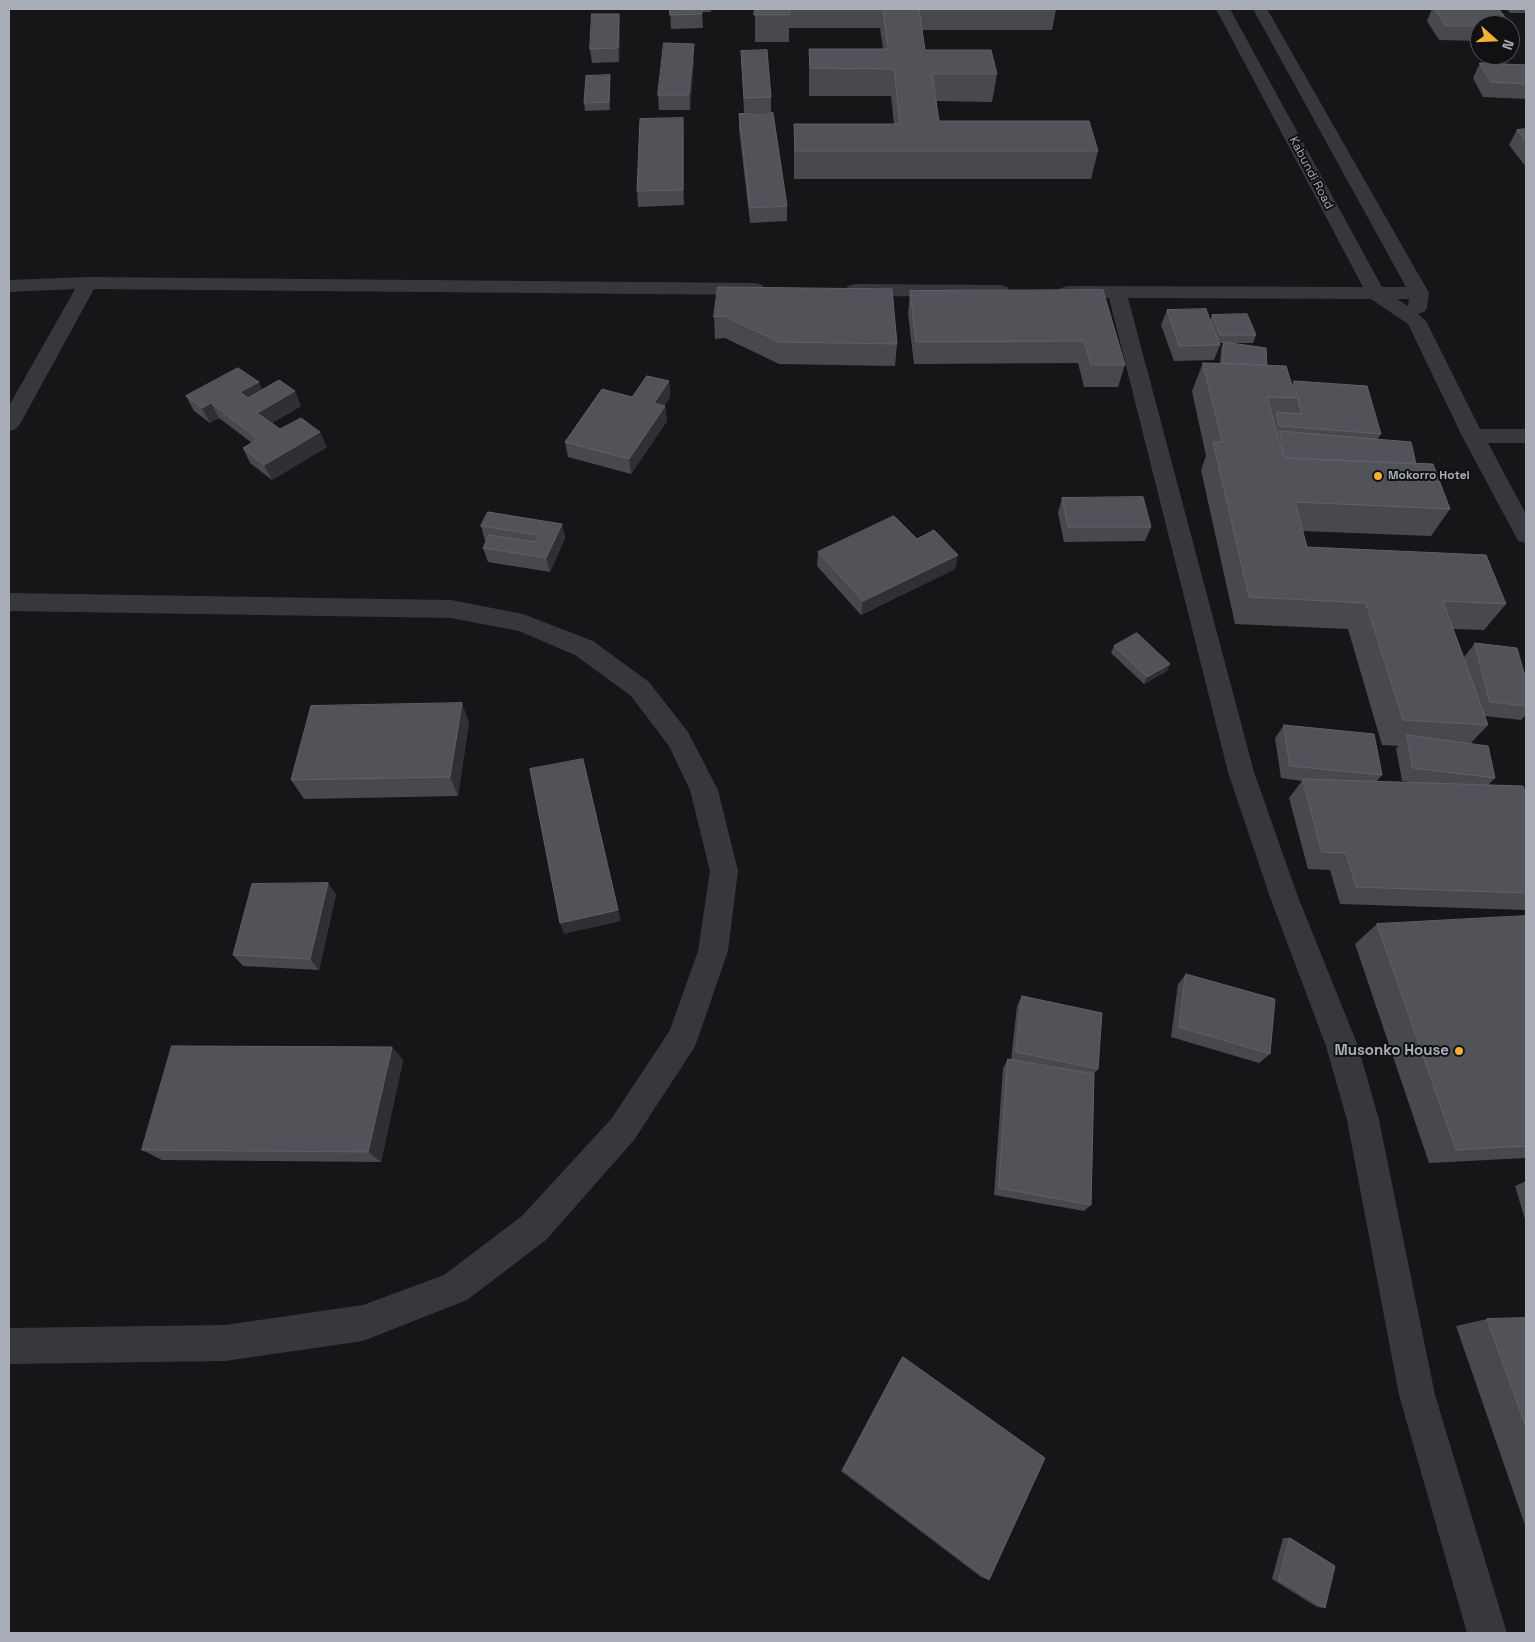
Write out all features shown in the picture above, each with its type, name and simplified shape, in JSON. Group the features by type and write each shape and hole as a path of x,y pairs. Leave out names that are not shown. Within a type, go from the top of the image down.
{"street":[{"name":"Kabundi Road","path":"1223,9 1376,293 1416,322 1473,436 1526,535"},
{"path":"1260,9 1419,293 1416,322"},
{"path":"9,424 88,283"},
{"path":"9,286 88,283 777,290"},
{"path":"837,290 1017,292"},
{"path":"1047,292 1419,293"},
{"path":"1117,292 1241,772 1284,898 1342,1046 1363,1120 1417,1395 1487,1633"},
{"path":"1473,436 1526,436"},
{"path":"9,602 451,609 523,623 584,648 640,689 679,739 704,790 724,871 713,952 683,1038 623,1129 541,1221 456,1288 363,1323 225,1343 9,1346"}],"building":[{"path":"670,9 702,9 702,14 670,15"},
{"path":"755,9 790,9 790,15 754,15"},
{"path":"883,9 919,9 925,50 991,50 997,74 932,74 939,121 1089,121 1098,151 795,151 794,124 900,124 894,69 810,68 809,49 888,49"},
{"path":"1435,9 1499,9 1503,15 1470,15 1470,26 1446,26"},
{"path":"592,14 619,14 618,48 590,49"},
{"path":"664,43 694,44 689,95 658,95"},
{"path":"767,50 771,97 744,98 741,51"},
{"path":"1481,65 1526,65 1526,84 1491,82"},
{"path":"610,75 609,102 584,103 586,76"},
{"path":"773,113 787,206 750,208 739,114"},
{"path":"683,118 683,190 637,191 640,119"},
{"path":"1526,129 1526,141 1517,130"},
{"path":"718,287 892,289 897,344 779,342 724,316 714,317"},
{"path":"1103,290 1125,365 1091,365 1084,341 916,342 910,291"},
{"path":"1206,309 1220,345 1179,346 1167,310"},
{"path":"1247,314 1256,335 1220,335 1212,315"},
{"path":"1224,342 1266,348 1267,365 1223,363"},
{"path":"1203,363 1286,366 1296,398 1267,397 1284,458 1433,464 1450,509 1295,502 1307,547 1486,555 1506,604 1443,601 1488,725 1403,720 1366,603 1249,597 1213,442 1222,442"},
{"path":"238,368 259,382 240,392 248,398 279,380 295,391 257,413 280,429 301,418 320,432 264,465 243,448 258,439 211,403 202,408 186,396"},
{"path":"647,376 669,381 654,403 665,406 629,459 565,442 602,389 632,397"},
{"path":"1294,381 1367,386 1381,434 1279,426 1276,412 1301,414"},
{"path":"1280,431 1411,442 1416,464 1285,458"},
{"path":"1143,497 1151,527 1068,527 1062,498"},
{"path":"488,512 562,524 546,558 483,548 489,535 535,542 538,535 481,526"},
{"path":"894,516 917,539 934,530 958,555 863,601 818,552"},
{"path":"1137,633 1170,664 1147,677 1114,646"},
{"path":"1475,643 1517,648 1526,680 1526,706 1490,702"},
{"path":"462,703 450,777 291,780 311,706"},
{"path":"1284,725 1374,734 1382,775 1290,766"},
{"path":"1407,735 1488,746 1495,778 1413,768"},
{"path":"583,759 618,910 560,923 530,769"},
{"path":"1303,779 1523,786 1526,795 1526,893 1356,887 1346,853 1322,852"},
{"path":"328,883 310,959 233,955 252,884"},
{"name":"Musonko House","path":"1526,916 1526,1146 1456,1150 1377,924"},
{"path":"1186,974 1275,999 1270,1054 1179,1027"},
{"path":"1022,996 1102,1013 1098,1069 1016,1052"},
{"path":"172,1046 392,1047 368,1152 142,1150"},
{"path":"1008,1059 1094,1074 1091,1205 999,1188"},
{"path":"1526,1318 1526,1427 1487,1319"},
{"path":"903,1357 1045,1458 989,1580 844,1470"},
{"path":"1290,1538 1335,1566 1325,1608 1279,1580"}],"place":[{"name":"Mokorro Hotel","path":"1378,476"},
{"name":"Musonko House","path":"1459,1051"}]}
